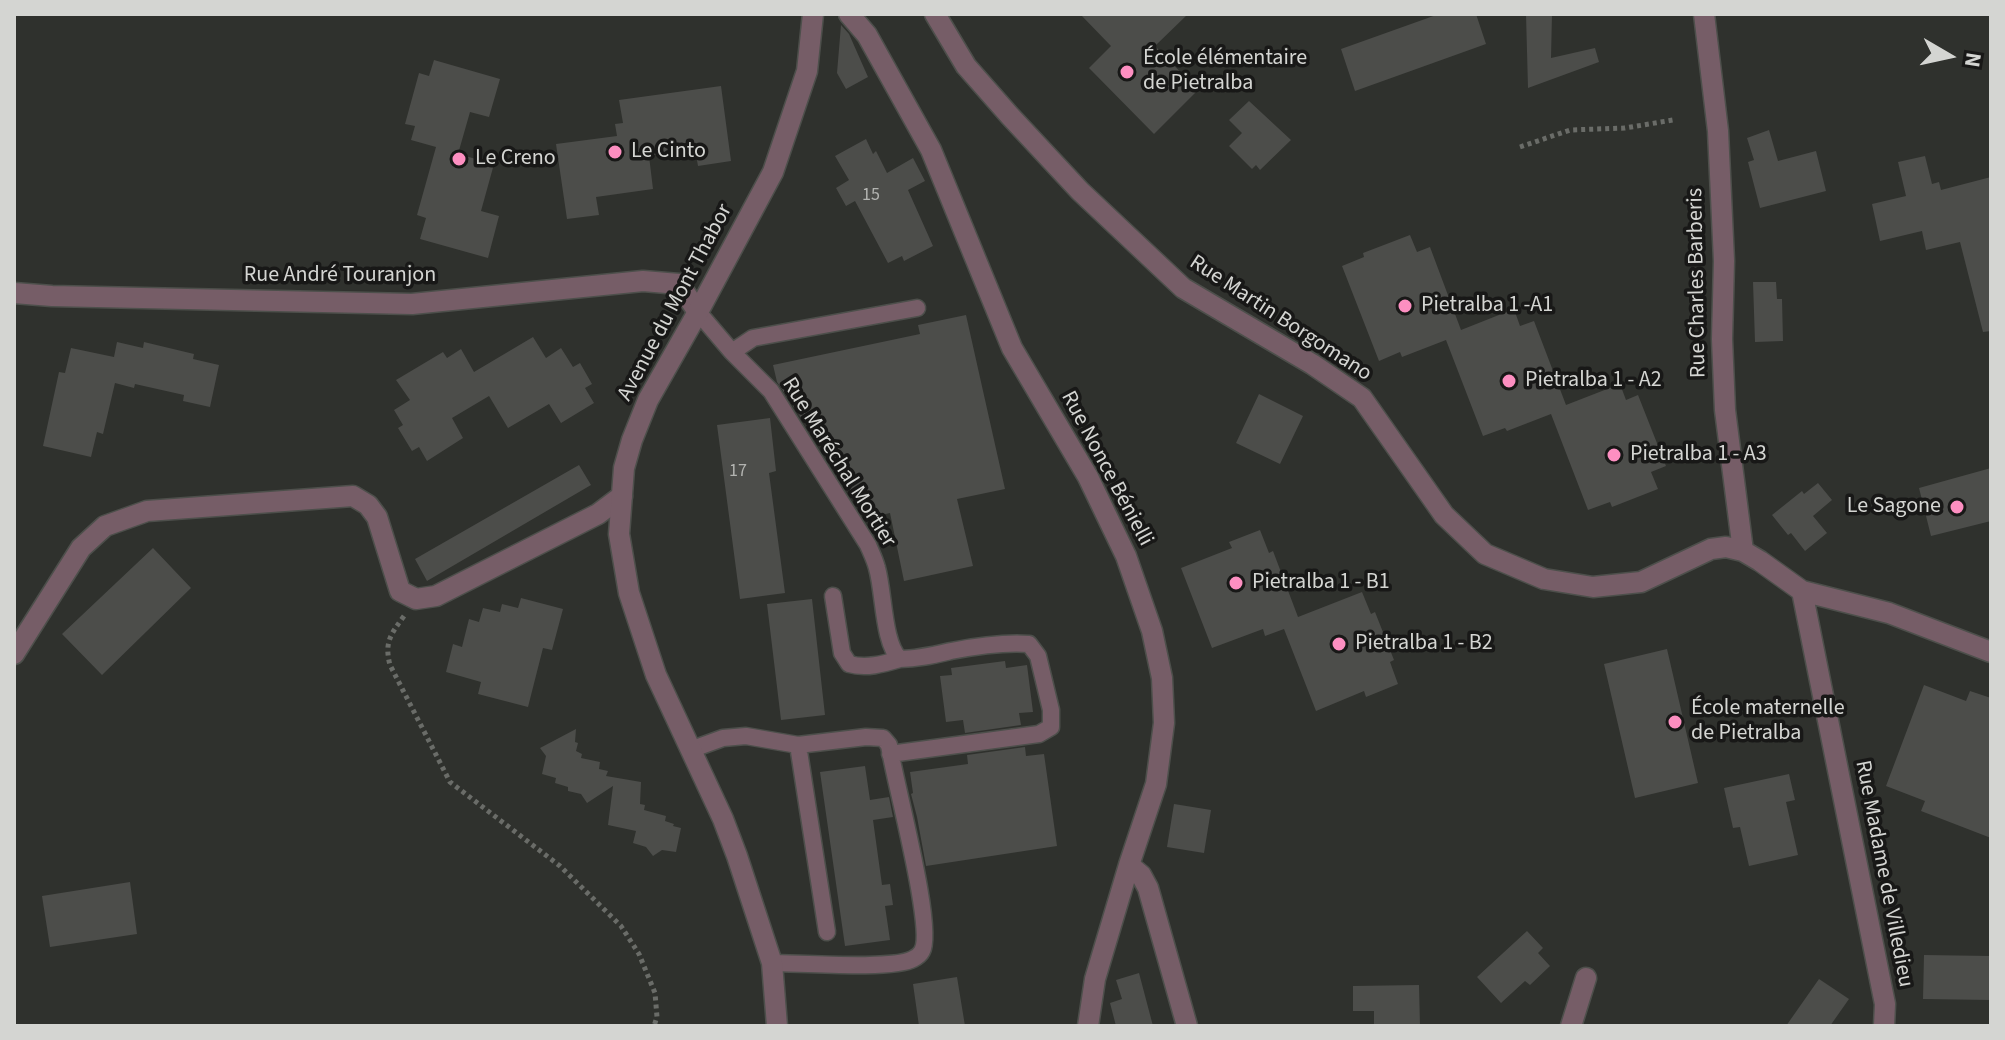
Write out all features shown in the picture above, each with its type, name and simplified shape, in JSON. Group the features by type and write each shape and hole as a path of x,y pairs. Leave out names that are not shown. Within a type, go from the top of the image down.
{"street":[{"name":"Avenue du Mont Thabor","path":"777,1026 772,963 723,819 656,675 629,593 619,534 624,468 632,440 648,400 773,172 807,71 813,14"},
{"name":"Rue Nonce Bénielli","path":"849,14 867,35 931,150 1012,348 1088,477 1126,556 1152,631 1162,678 1164,723 1156,784 1095,979 1088,1026"},
{"name":"Rue Martin Borgomano","path":"935,14 966,66 1010,116 1080,191 1183,288 1312,364 1362,398 1444,515 1485,554 1544,579 1593,587 1641,582 1711,549 1726,547 1743,551"},
{"name":"Rue Charles Barberis","path":"1704,14 1718,131 1724,261 1722,339 1725,410 1743,551"},
{"name":"Rue André Touranjon","path":"14,293 412,304 643,281 679,284 698,312"},
{"path":"14,654 81,548 105,526 147,511 353,496 368,505 377,517 400,591 416,599 436,596 598,514 622,496"},
{"path":"1743,551 1802,591 1889,613 1991,652"},
{"name":"Rue Madame de Villedieu","path":"1802,591 1885,1004 1884,1026"},
{"path":"1129,865 1141,875 1148,888 1187,1026"},
{"path":"1571,1026 1586,978"}],"lane":[{"path":"732,352 753,338 917,308"},
{"name":"Rue Maréchal Mortier","path":"698,312 771,391 868,545 877,568 890,641 900,659"},
{"path":"833,596 842,653 849,664 878,665 1010,642 1029,644 1038,656 1051,710 1051,727 1039,734 890,754"},
{"path":"690,750 723,738 746,736 798,745 883,738 889,745 922,903 925,935 922,951 912,960 891,964 772,963"},
{"path":"798,745 827,932"}],"path":[{"path":"1520,147 1570,130 1625,128 1673,120"},
{"path":"416,599 390,635 386,650 390,665 450,782 560,866 621,926 639,954 655,993 657,1017 654,1026"}],"building":[{"path":"1080,14 1188,14 1155,46 1198,90 1154,134 1089,68 1111,46"},
{"path":"1439,14 1476,14 1486,44 1355,91 1341,49"},
{"path":"1526,14 1552,14 1551,58 1595,48 1599,62 1528,88"},
{"path":"841,25 849,34 868,77 846,89 837,73"},
{"name":"Le Creno","path":"434,60 500,79 489,117 470,112 458,154 494,164 481,211 499,216 488,258 420,239 426,218 417,215 436,147 411,140 415,126 405,124 419,73 429,76"},
{"name":"Le Cinto","path":"721,86 731,161 698,166 695,149 649,156 653,189 596,197 599,215 567,219 556,144 617,136 615,124 623,123 619,100"},
{"path":"1249,101 1291,140 1260,170 1256,165 1252,169 1229,146 1242,133 1229,120"},
{"path":"1769,130 1778,161 1816,151 1826,191 1760,208 1748,162 1754,160 1747,138"},
{"path":"866,139 887,173 913,158 925,181 908,190 933,246 904,261 902,256 888,263 855,201 846,206 836,188 849,180 835,156"},
{"path":"1925,156 1932,184 1939,182 1941,190 1991,177 1991,331 1983,332 1960,242 1926,250 1922,231 1880,241 1872,204 1906,196 1898,162"},
{"path":"1410,235 1417,252 1430,247 1461,330 1514,309 1520,326 1534,321 1566,405 1620,384 1626,400 1638,395 1666,466 1651,472 1658,489 1612,507 1610,502 1588,510 1551,414 1507,431 1505,428 1483,436 1446,340 1402,357 1400,352 1379,361 1342,266 1364,257 1363,253"},
{"path":"1753,282 1776,282 1777,299 1782,299 1783,341 1755,342"},
{"path":"966,315 1005,489 957,499 973,566 904,581 890,513 869,518 777,382 773,365 920,334 918,325"},
{"path":"533,337 546,358 561,348 573,367 580,363 592,384 585,388 594,403 561,423 549,404 508,428 489,396 452,418 463,438 427,461 419,447 412,451 398,428 403,425 394,410 410,400 396,380 443,352 447,358 461,349 474,372"},
{"path":"117,342 143,348 144,342 194,354 193,359 219,365 210,407 183,401 184,395 135,384 134,388 115,383 103,434 97,432 91,457 43,446 59,372 65,373 71,348 114,357"},
{"path":"1259,394 1303,416 1280,464 1236,443"},
{"path":"770,418 776,471 769,473 785,593 740,599 717,425"},
{"path":"579,465 591,485 427,581 415,559"},
{"name":"Le Sagone","path":"1991,468 1991,521 1931,536 1919,488"},
{"path":"1818,483 1832,500 1813,516 1827,533 1805,551 1772,515 1802,491 1804,494"},
{"path":"1260,530 1269,553 1273,551 1298,617 1362,592 1371,614 1375,612 1394,660 1390,662 1398,684 1366,697 1364,691 1316,711 1284,629 1265,636 1263,629 1212,648 1181,568 1232,548 1229,542"},
{"path":"153,548 191,588 102,675 62,634"},
{"path":"521,598 563,609 552,650 543,648 528,707 478,694 481,682 446,672 453,644 462,647 469,619 479,622 483,608 500,612 502,604 518,608"},
{"path":"812,599 825,715 781,720 767,604"},
{"path":"1667,649 1698,783 1635,798 1604,664"},
{"path":"1005,661 1006,668 1027,665 1033,712 1019,713 1021,725 965,733 963,720 946,722 940,676 952,675 951,668"},
{"path":"1924,685 1966,701 1970,691 1991,698 1991,838 1921,811 1925,801 1886,786"},
{"path":"576,729 576,751 582,754 581,758 600,762 599,769 608,771 606,776 641,782 640,804 645,805 644,810 666,816 665,821 681,828 676,852 662,850 653,856 646,847 633,843 636,831 608,825 613,786 587,803 581,794 568,791 568,787 555,783 556,778 542,774 546,756 540,748"},
{"path":"1025,747 1026,756 1044,754 1057,846 926,866 911,794 910,772 968,764 967,755"},
{"path":"865,766 870,800 889,797 893,817 873,820 882,885 890,884 893,905 885,906 890,940 845,946 820,772"},
{"path":"1789,774 1795,800 1786,802 1798,855 1749,866 1740,827 1733,828 1724,788"},
{"path":"1174,804 1211,810 1204,853 1167,847"},
{"path":"130,882 137,934 50,947 42,896"},
{"path":"1527,931 1543,948 1538,953 1550,966 1530,985 1525,981 1501,1003 1477,977"},
{"path":"1924,955 1991,956 1991,1000 1923,999"},
{"path":"1139,973 1153,1026 1116,1026 1110,1003 1122,999 1116,980"},
{"path":"957,977 965,1026 919,1026 913,984"},
{"path":"1819,979 1849,999 1830,1026 1786,1026"},
{"path":"1419,985 1420,1026 1374,1026 1374,1011 1353,1011 1353,986"}],"place":[{"name":"École élémentaire de Pietralba","path":"1127,72"},
{"name":"Le Cinto","path":"615,152"},
{"name":"Le Creno","path":"459,159"},
{"name":"Pietralba 1 -A1","path":"1405,306"},
{"name":"Pietralba 1 - A2","path":"1509,381"},
{"name":"Pietralba 1 - A3","path":"1614,455"},
{"name":"Le Sagone","path":"1957,507"},
{"name":"Pietralba 1 - B1","path":"1236,583"},
{"name":"Pietralba 1 - B2","path":"1339,644"},
{"name":"École maternelle de Pietralba","path":"1675,722"}]}
